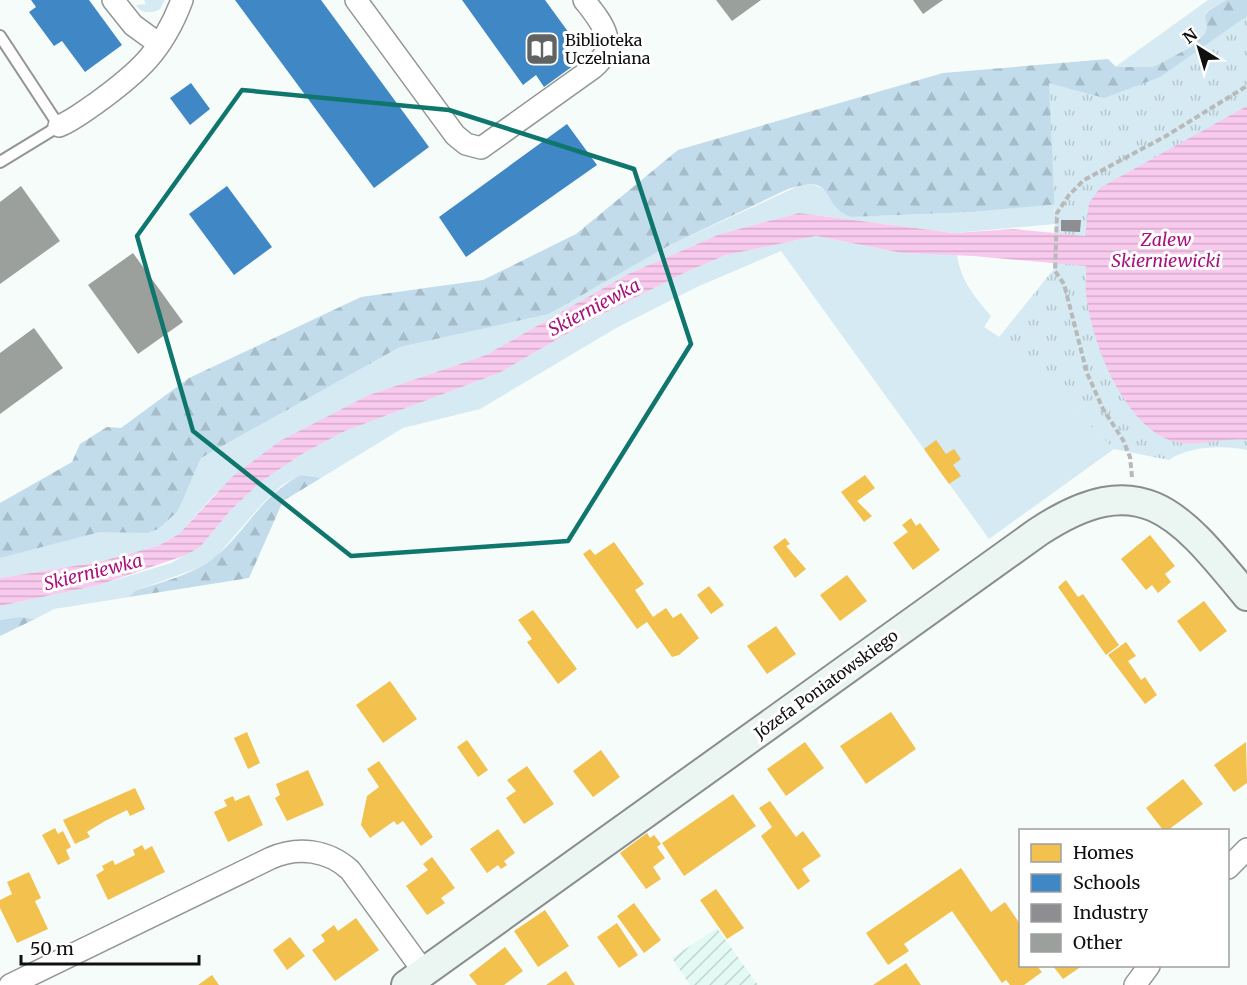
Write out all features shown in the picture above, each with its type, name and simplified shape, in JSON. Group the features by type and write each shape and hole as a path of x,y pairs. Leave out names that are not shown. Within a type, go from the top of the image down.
{"street":[{"path":"113,0 133,25 159,44"},
{"path":"60,126 133,77 159,44 182,0"},
{"path":"356,0 455,135 466,144 482,148 593,68 603,58 606,50 606,31 584,0"},
{"name":"Józefa Poniatowskiego","path":"415,978 1060,518 1081,507 1110,501 1134,501 1166,512 1182,522 1247,596"},
{"path":"1229,866 1247,849"},
{"path":"10,985 271,858 285,852 300,850 328,856 340,861 350,870 415,978"},
{"path":"1135,985 1148,967"}],"lane":[{"path":"0,36 60,126 0,162"}],"path":[{"path":"1134,501 1130,457 1087,373 1064,284 1055,271 1055,221 1069,195 1084,180 1166,136 1247,86"}],"highlighted area":[{"path":"242,90 449,110 634,169 691,344 568,541 351,556 193,431 137,236"}],"green space":[{"path":"144,0 165,0 160,9 154,12 144,12 136,5 146,4"},
{"path":"1208,0 1226,0 1207,11 1205,33 1191,47 1153,67 1115,67"},
{"path":"1226,0 1247,0 1247,66 1059,204 973,212 851,217 834,205 821,187 814,184 788,189 668,246 549,314 400,347 201,458 178,511 158,529 147,533 100,532 0,558 0,503 72,462 80,444 107,427 121,428 189,378 361,297 483,280 576,234 678,150 943,73 1108,59 1116,67 1153,67 1191,47 1205,33 1207,27 1205,16 1208,11"},
{"path":"1247,16 1247,450 1228,447 1196,449 1169,460 1114,449 999,337 1057,265 1049,83 1104,98 1160,77"},
{"path":"803,184 825,190 851,217 973,212 1054,204 1055,224 954,233 799,213 720,234 628,274 486,355 369,395 215,494 179,534 158,546 98,562 0,578 0,558 178,511 201,458 400,347 549,314 668,246"},
{"path":"816,236 902,253 957,255 965,280 991,316 984,327 1004,340 1114,449 989,539 781,251 697,287 618,327 480,409 403,428 321,478 301,475 282,485 262,504 216,557 198,568 135,591 129,597 54,609 35,619 19,617 0,620 0,606 99,585 171,563 200,547 231,510 262,481 302,454 345,431 499,373 589,321 684,273 726,255"},
{"path":"301,475 321,478 283,501 249,578 129,597 135,591 197,569 215,557 274,493"},
{"path":"19,617 35,619 0,636 0,620"},
{"path":"717,928 758,985 690,985 672,958"}],"water":[{"name":"Zalew Skierniewicki","path":"1247,106 1247,440 1178,442 1169,440 1152,430 1137,416 1123,398 1094,334 1086,293 1086,266 973,256 902,253 816,236 726,255 684,273 589,321 499,373 345,431 302,454 262,481 231,510 200,547 186,555 99,585 0,606 0,578 98,562 158,546 179,534 232,477 280,441 369,395 486,355 628,274 720,234 799,213 954,233 1013,229 1085,236 1089,203 1100,188"}],"building: Homes":[{"path":"936,440 946,454 954,449 961,459 953,465 961,476 949,484 924,449"},
{"path":"865,475 875,488 857,501 872,516 864,522 841,492"},
{"path":"911,518 916,526 920,523 940,550 913,570 893,543 908,532 902,525"},
{"path":"1150,535 1175,566 1165,574 1171,582 1158,593 1152,585 1146,590 1121,559"},
{"path":"785,538 790,544 786,546 806,569 795,578 773,547"},
{"path":"614,542 644,584 635,590 653,617 666,608 673,618 681,613 699,638 679,655 672,657 647,622 637,629 583,554 590,549 595,555"},
{"path":"847,575 867,601 840,621 820,595"},
{"path":"1066,580 1078,597 1083,594 1119,645 1106,655 1058,587"},
{"path":"709,586 724,605 711,614 697,595"},
{"path":"1204,601 1227,631 1200,652 1177,621"},
{"path":"533,610 577,669 558,684 527,642 532,639 518,620"},
{"path":"776,626 796,654 767,674 747,646"},
{"path":"1126,642 1136,656 1128,661 1141,680 1145,677 1157,695 1145,704 1108,655"},
{"path":"390,681 417,719 383,743 356,705"},
{"path":"891,712 916,749 866,784 840,746"},
{"path":"247,732 260,763 248,769 234,738"},
{"path":"467,740 488,770 478,777 457,747"},
{"path":"805,742 824,768 786,796 767,769"},
{"path":"1246,742 1247,783 1234,792 1214,765"},
{"path":"601,750 620,777 593,797 573,771"},
{"path":"379,761 433,837 421,846 403,821 397,825 394,821 370,838 361,825 367,796 379,787 367,769"},
{"path":"527,766 554,804 524,824 506,798 516,791 507,780"},
{"path":"308,770 324,805 287,821 275,798 280,795 276,784"},
{"path":"1183,779 1203,804 1169,829 1162,829 1146,808"},
{"path":"135,788 145,809 130,816 127,810 105,821 87,832 90,837 75,844 63,820"},
{"path":"733,794 756,826 684,876 662,843"},
{"path":"249,795 263,825 228,842 214,812 227,806 224,800 233,796 235,801"},
{"path":"770,801 796,837 803,831 821,856 802,869 810,881 798,890 761,836 772,827 759,808"},
{"path":"55,828 58,834 63,831 71,847 66,850 70,859 58,865 42,835"},
{"path":"498,829 515,853 504,861 507,865 501,869 498,865 487,873 470,849"},
{"path":"647,833 650,838 654,835 661,844 657,847 665,858 653,867 661,879 646,889 620,853"},
{"path":"142,845 145,850 152,846 165,872 108,900 96,875 104,870 102,866 113,860 115,865 135,855 133,850"},
{"path":"432,857 455,888 441,898 445,903 427,915 406,886 428,870 423,864"},
{"path":"961,868 991,912 1005,902 1019,923 1019,967 1038,967 1042,972 1024,985 1010,985 1006,980 1002,983 952,911 904,944 909,951 888,965 866,933"},
{"path":"29,872 41,898 35,901 48,929 17,943 0,908 0,900 12,894 7,882"},
{"path":"716,889 744,928 727,939 700,900"},
{"path":"634,903 661,940 644,953 617,916"},
{"path":"545,910 569,946 538,967 514,931"},
{"path":"356,918 379,950 335,981 312,950 325,941 321,935 334,925 338,931"},
{"path":"617,923 638,955 619,968 597,937"},
{"path":"290,937 305,956 287,970 273,950"},
{"path":"505,947 523,971 504,985 477,985 469,975"},
{"path":"906,963 921,985 873,985"},
{"path":"1054,967 1081,967 1063,979"},
{"path":"566,971 575,985 546,985"},
{"path":"212,975 219,985 198,985"}],"building: Schools":[{"path":"31,0 89,0 122,45 85,72 62,41 54,46 29,12 36,7"},
{"path":"235,0 321,0 429,147 374,188"},
{"path":"462,0 545,0 577,44 568,50 577,63 544,87 536,75 523,85"},
{"path":"191,83 210,109 190,125 170,98"},
{"path":"567,124 597,165 466,257 439,217"},
{"path":"227,186 272,247 234,275 189,214"}],"building: Industry":[{"path":"1061,220 1081,220 1080,232 1061,231"}],"building: Other":[{"path":"716,0 761,0 732,21"},
{"path":"913,0 943,0 923,14"},
{"path":"21,186 60,241 0,284 0,202"},
{"path":"133,253 183,322 138,354 88,285"},
{"path":"34,328 63,368 0,414 0,353"}],"place":[{"name":"Biblioteka Uczelniana","path":"542,49"}],"water label":[{"name":"Skierniewka","path":"594,307"},
{"name":"Skierniewka","path":"93,572"}]}
